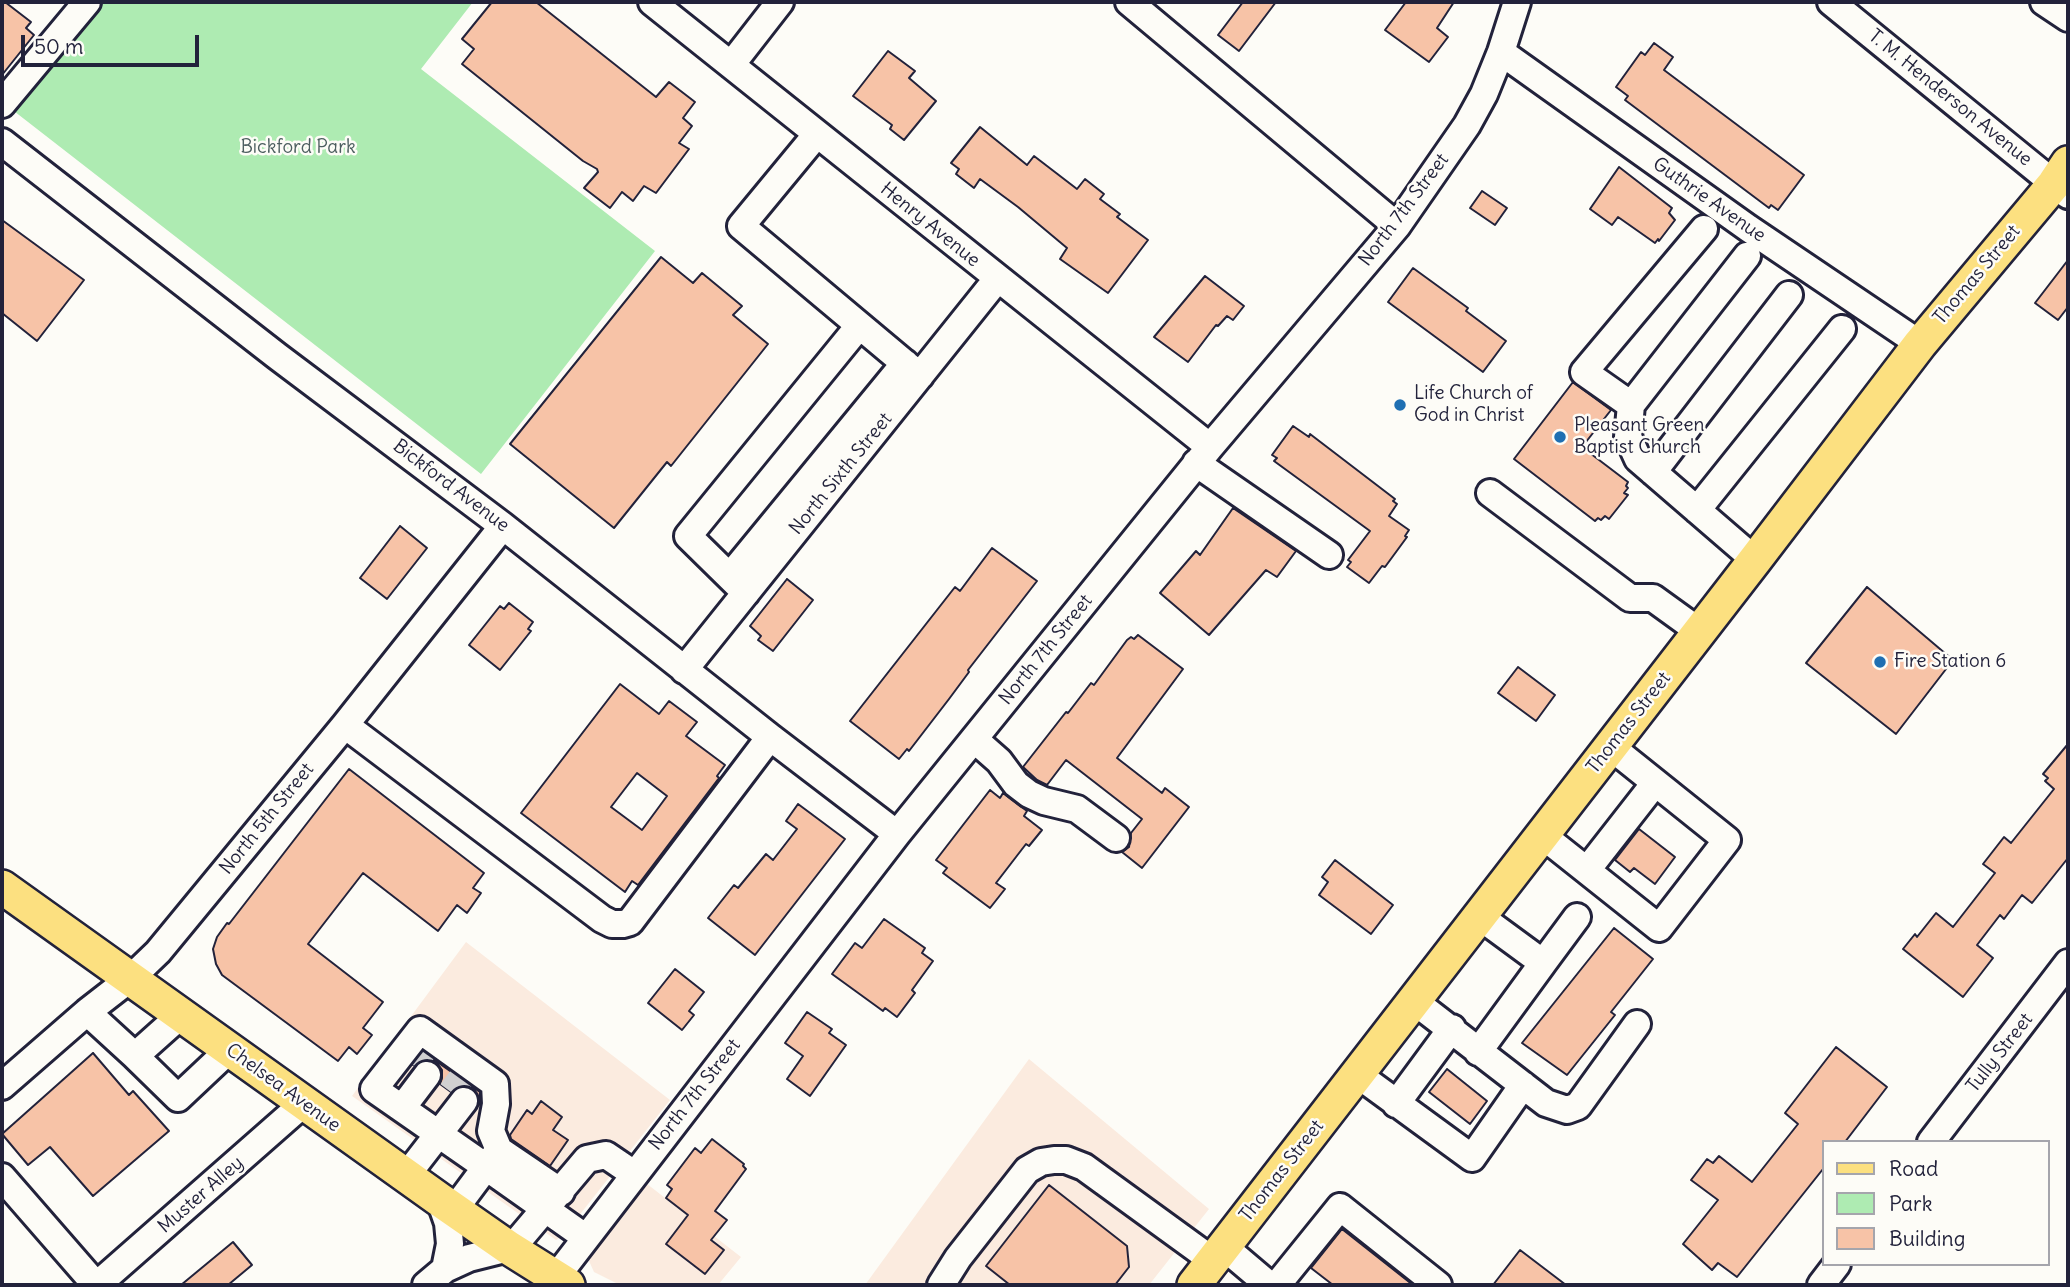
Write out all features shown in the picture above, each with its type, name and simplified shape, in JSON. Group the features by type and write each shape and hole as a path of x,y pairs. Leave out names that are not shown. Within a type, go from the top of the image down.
{"main road":[{"name":"Thomas Street","path":"1210,1264 1920,344 2064,181"},
{"name":"Chelsea Avenue","path":"2,887 557,1283"}],"street":[{"path":"2,104 87,2"},
{"name":"Henry Avenue","path":"652,2 998,278 1203,455 1329,555"},
{"path":"731,65 780,2"},
{"path":"1129,2 1397,226"},
{"name":"North 7th Street","path":"557,1283 585,1237 897,834 1203,455 1397,226 1467,125 1484,94 1517,2"},
{"name":"T. M. Henderson Avenue","path":"1831,2 2064,181"},
{"path":"2044,2 2068,18"},
{"name":"Guthrie Avenue","path":"1501,52 1748,228 1920,344"},
{"path":"817,134 741,226 912,369"},
{"name":"Bickford Avenue","path":"2,142 277,356 503,526 897,834"},
{"path":"1631,404 1584,372 1704,229"},
{"path":"1748,257 1631,404 1628,437 1638,459 1755,561"},
{"name":"North Sixth Street","path":"684,670 738,584 912,369 998,278"},
{"path":"1653,472 1788,295"},
{"path":"738,584 688,536 859,326"},
{"path":"1697,510 1842,329"},
{"path":"1490,494 1630,598 1653,598 1700,632"},
{"name":"North 5th Street","path":"2,1086 87,1012 132,978 158,952 503,526"},
{"path":"340,730 602,919 623,924 630,922 770,737"},
{"path":"340,730 489,855"},
{"path":"974,739 999,761 1016,784 1029,794 1044,801 1077,809 1116,838"},
{"path":"1542,835 1659,928 1668,917 1727,840 1611,747"},
{"path":"1587,870 1655,783"},
{"path":"1479,916 1543,963"},
{"path":"1478,1052 1577,917"},
{"name":"Tully Street","path":"1933,1140 2068,963"},
{"path":"1414,1001 1546,1103 1567,1110 1578,1106 1637,1024"},
{"path":"87,1012 178,1098 230,1049"},
{"path":"135,1056 182,1014"},
{"path":"1396,1104 1452,1028"},
{"path":"436,1277 450,1244 447,1205 493,1158 491,1131 496,1104 495,1084 469,1082 431,1055 420,1030 374,1088 431,1129 493,1158 554,1200 585,1237"},
{"path":"395,1103 431,1055"},
{"path":"1356,1074 1472,1158 1523,1085"},
{"path":"406,1176 431,1129 469,1082"},
{"name":"Muster Alley","path":"97,1285 304,1103"},
{"path":"436,1277 469,1258 510,1249 587,1159 606,1155 634,1174"},
{"path":"941,1285 958,1258 1027,1170 1041,1162 1054,1160 1066,1160 1094,1174 1210,1264 1269,1285"},
{"path":"2,1177 97,1285"},
{"path":"1277,1285 1340,1207 1438,1285"},
{"path":"1821,1285 1835,1266"}],"shaded area":[{"path":"466,942 670,1100 563,1236 556,1240 352,1096"},
{"path":"1029,1059 1209,1209 1149,1285 865,1285"},
{"path":"642,1180 741,1257 718,1285 620,1285 594,1272 585,1252"}],"green space":[{"name":"Bickford Park","path":"93,2 473,2 421,69 655,251 481,474 10,108"}],"building":[{"path":"2,2 31,22 26,28 34,35 2,75"},
{"path":"492,2 536,2 656,97 669,82 695,102 683,118 692,126 679,143 689,149 656,193 644,186 633,201 622,192 610,208 584,188 598,172 597,169 583,161 462,64 474,49 462,39"},
{"path":"1243,2 1276,2 1239,51 1218,35"},
{"path":"1406,2 1454,2 1437,28 1448,37 1429,62 1385,30"},
{"path":"1654,43 1673,57 1664,70 1804,175 1778,210 1771,205 1769,208 1625,100 1628,96 1616,87 1641,52 1645,55"},
{"path":"888,51 915,71 909,78 936,101 904,140 890,129 892,125 853,96"},
{"path":"980,127 1027,165 1034,156 1077,189 1085,179 1104,194 1100,199 1120,214 1117,217 1148,240 1108,293 1060,259 1067,248 1018,207 980,179 974,188 956,174 959,169 951,163"},
{"path":"1619,167 1672,208 1669,213 1675,220 1659,241 1658,239 1655,243 1618,217 1612,225 1590,209"},
{"path":"1482,191 1507,208 1495,225 1470,208"},
{"path":"2,220 84,280 37,341 2,313"},
{"path":"661,257 693,283 702,273 742,306 733,315 768,344 671,466 667,462 614,528 510,444"},
{"path":"2068,260 2068,307 2058,320 2035,303"},
{"path":"1413,268 1468,308 1466,311 1506,341 1483,372 1388,302"},
{"path":"1205,276 1244,306 1233,320 1227,316 1216,325 1188,362 1154,337"},
{"path":"1573,382 1611,410 1582,447 1628,482 1624,493 1628,495 1609,519 1605,516 1595,521 1514,459"},
{"path":"1293,426 1309,437 1310,434 1395,499 1393,501 1397,504 1389,516 1409,530 1405,536 1407,537 1385,567 1382,566 1369,583 1347,567 1351,562 1348,560 1370,531 1274,461 1277,458 1272,455"},
{"path":"1233,508 1296,551 1277,577 1266,570 1209,635 1160,593 1196,551 1200,555"},
{"path":"400,526 427,548 387,599 360,578"},
{"path":"992,548 1037,581 909,751 907,749 899,759 850,721 955,587 960,591"},
{"path":"787,579 813,600 773,651 758,640 761,636 750,626"},
{"name":"Fire Station 6","path":"1867,587 1953,660 1896,734 1806,663"},
{"path":"509,603 533,622 528,629 531,631 500,670 469,645 500,606 504,609"},
{"path":"1138,635 1183,669 1117,758 1162,793 1165,788 1189,807 1142,868 1122,852 1129,847 1131,833 1142,819 1066,760 1047,785 1023,767 1091,683 1094,685 1127,640"},
{"path":"1518,667 1555,695 1536,721 1498,693"},
{"path":"620,684 659,714 669,701 697,722 686,736 725,765 717,776 719,778 638,885 632,881 625,892 521,813","holes":["637,773 667,796 642,830 611,807"]},
{"path":"2068,744 2068,858 2032,903 2022,895 2004,919 2000,915 1977,945 1993,958 1963,997 1903,949 1915,934 1917,937 1936,913 1953,927 1995,873 1983,864 2004,837 2011,843 2054,789 2045,781 2048,778 2043,774"},
{"path":"349,769 484,873 473,888 481,893 467,913 457,905 438,931 363,873 308,944 383,1002 363,1028 372,1035 357,1054 349,1047 338,1061 222,975 213,949 217,937 227,923 229,924"},
{"path":"990,790 1000,798 1003,793 1027,811 1024,816 1042,830 1029,846 1026,844 996,883 1005,889 990,908 943,873 947,868 936,860"},
{"path":"798,804 845,839 755,955 708,918 734,885 738,888 766,854 773,860 797,829 786,821"},
{"path":"1639,829 1675,857 1655,884 1634,868 1630,872 1615,860"},
{"path":"1335,860 1393,905 1371,934 1319,895 1328,882 1322,877"},
{"path":"884,919 925,948 922,953 933,961 912,990 915,993 897,1017 885,1008 883,1011 832,974 855,943 862,948"},
{"path":"1614,928 1653,959 1611,1012 1615,1015 1567,1075 1522,1043"},
{"path":"675,969 704,992 689,1011 694,1015 682,1030 648,1003"},
{"path":"807,1012 832,1029 829,1033 846,1045 810,1096 787,1079 803,1056 785,1043"},
{"path":"1836,1047 1887,1087 1847,1140 1822,1140 1822,1170 1737,1277 1718,1263 1712,1270 1683,1244 1718,1200 1691,1180 1707,1159 1713,1163 1719,1156 1752,1182 1798,1124 1785,1113"},
{"path":"423,1052 480,1092 479,1101 474,1089 459,1086 451,1092 440,1084 442,1070 436,1062 428,1059 413,1065"},
{"path":"93,1053 129,1095 133,1091 169,1131 93,1196 50,1147 28,1165 2,1134"},
{"path":"1447,1069 1487,1101 1470,1124 1429,1092"},
{"path":"541,1101 562,1117 553,1130 568,1140 550,1166 511,1139 510,1135 527,1110 532,1114"},
{"path":"712,1139 744,1164 746,1169 715,1211 727,1220 711,1240 724,1250 705,1274 666,1244 688,1215 666,1198 672,1189 667,1185 695,1148 701,1153"},
{"path":"1049,1185 1127,1246 1129,1267 1115,1285 1010,1285 986,1266"},
{"path":"1342,1229 1413,1285 1333,1285 1311,1268"},
{"path":"233,1242 252,1265 228,1285 181,1285"},
{"path":"1520,1250 1566,1285 1493,1285"}],"tunnel":[{"path":"413,1065 427,1046"},
{"path":"451,1092 465,1073"}],"place":[{"name":"Life Church of God in Christ","path":"1400,405"},
{"name":"Pleasant Green Baptist Church","path":"1560,437"},
{"name":"Fire Station 6","path":"1880,662"}]}
